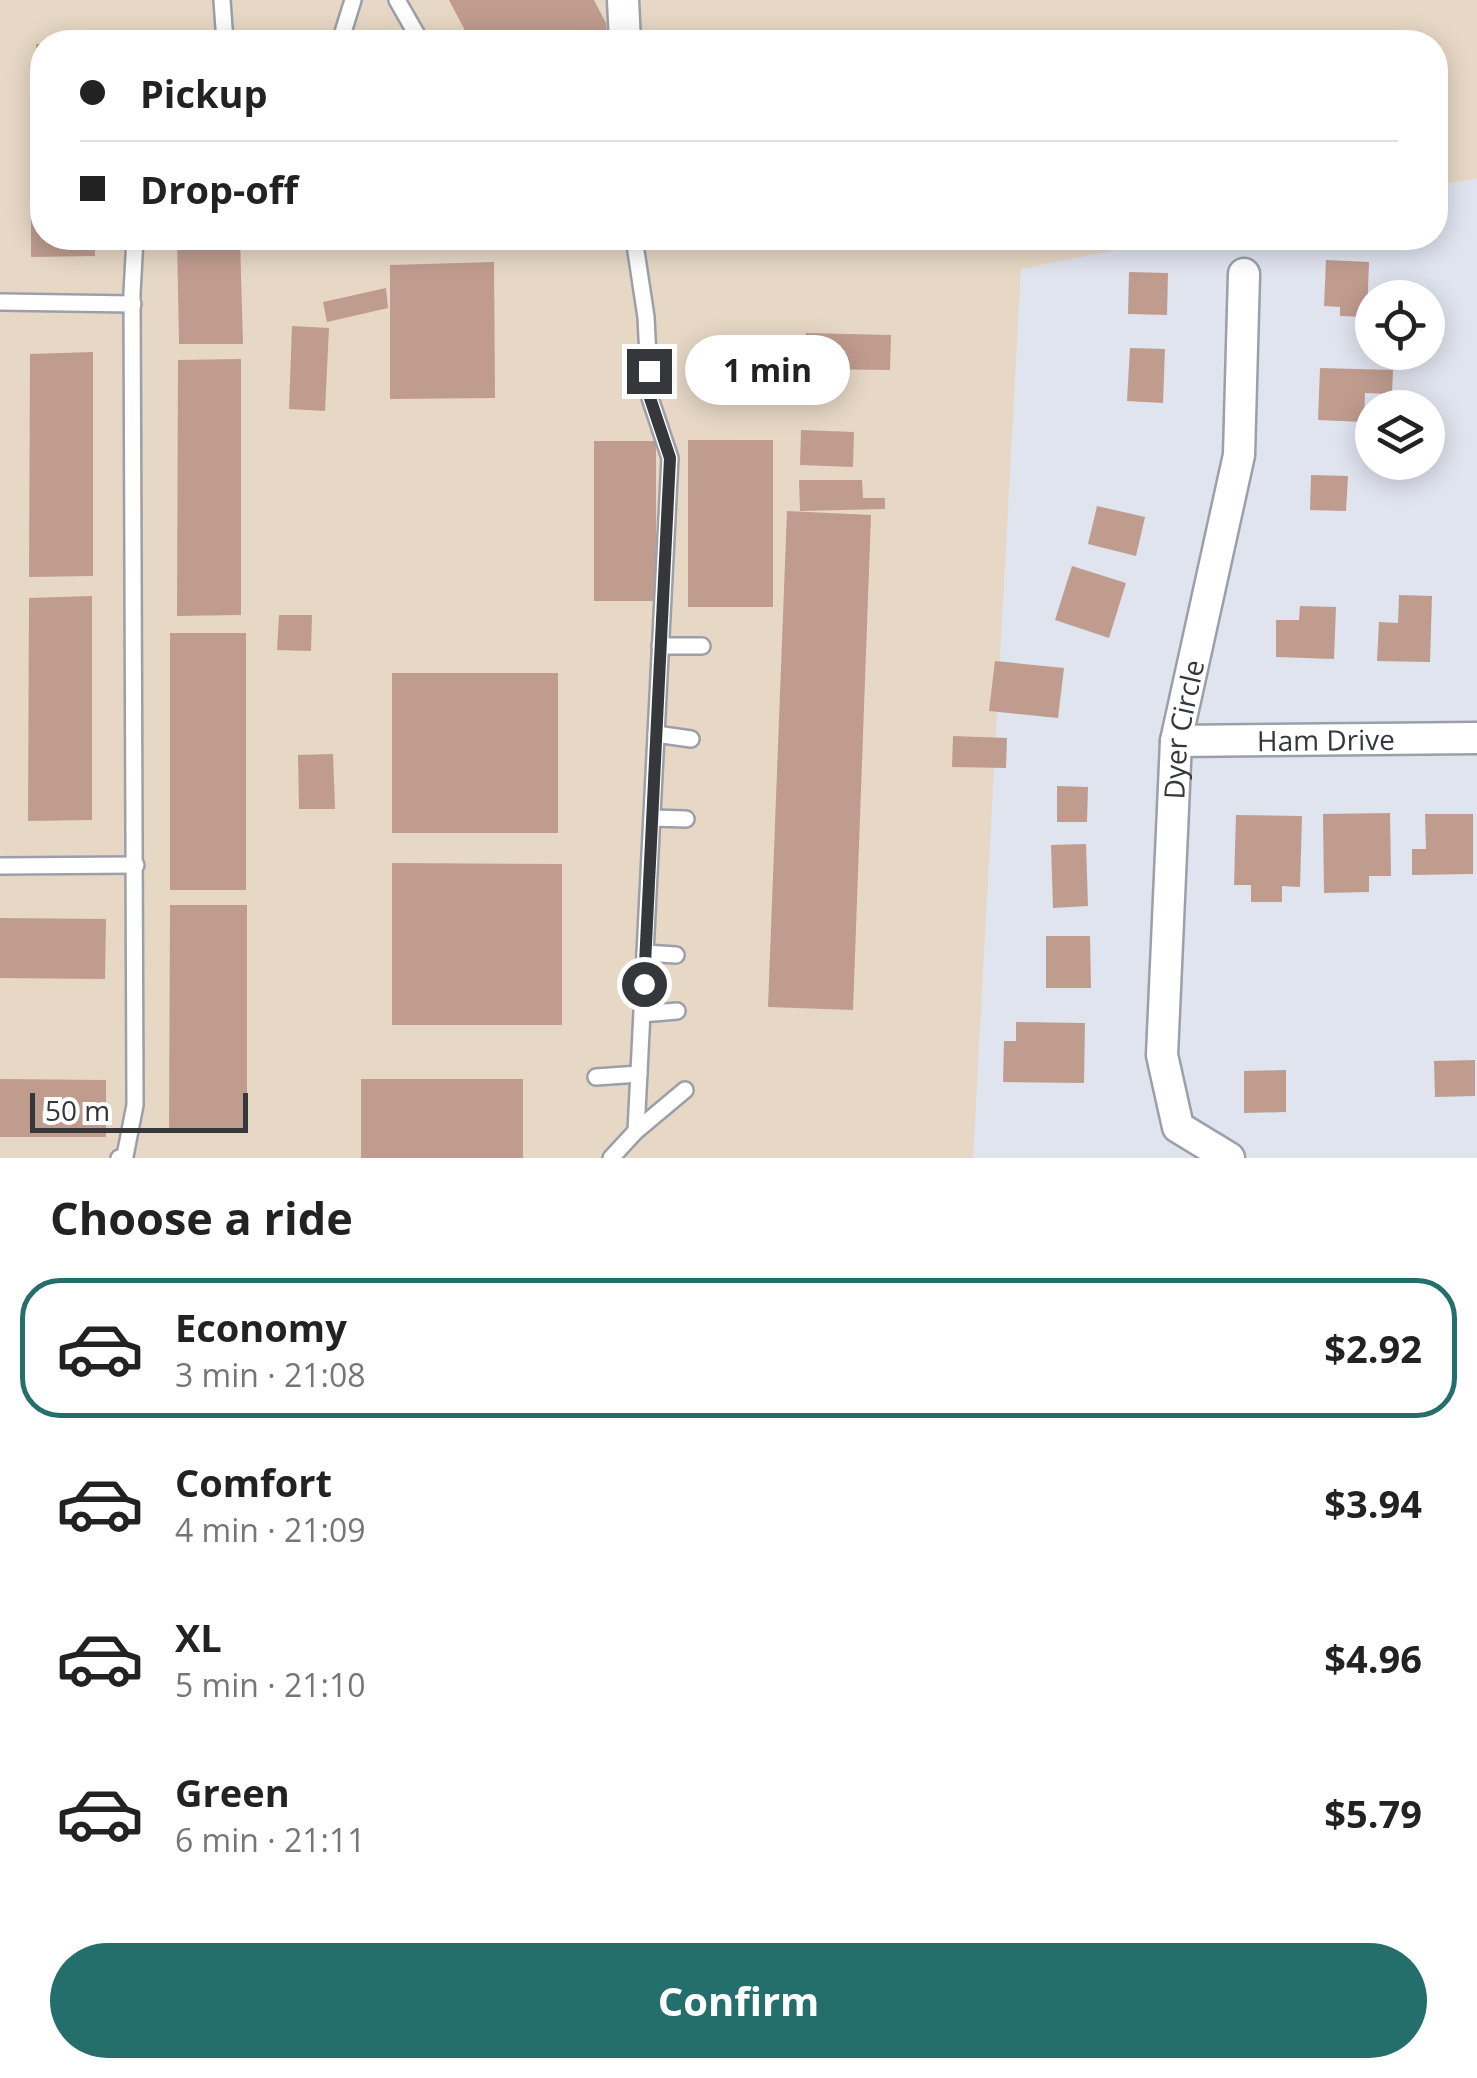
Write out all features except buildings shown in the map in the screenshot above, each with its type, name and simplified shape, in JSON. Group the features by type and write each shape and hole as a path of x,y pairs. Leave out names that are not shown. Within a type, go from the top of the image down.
{"street":[{"path":"623,0 624,30"},
{"name":"Dyer Circle","path":"1229,1158 1178,1127 1162,1055 1176,741 1239,455 1244,274"},
{"name":"Ham Drive","path":"1176,741 1477,738"}],"lane":[{"path":"222,0 224,30"},
{"path":"344,30 353,0"},
{"path":"398,0 414,30"},
{"path":"119,1158 124,1156 135,1105 134,250"},
{"path":"636,250 646,317 650,398 670,458 636,1131"},
{"path":"0,302 132,304"},
{"path":"660,646 702,646"},
{"path":"656,734 691,740"},
{"path":"652,818 686,819"},
{"path":"0,866 136,865"},
{"path":"645,954 676,956"},
{"path":"642,1014 677,1011"},
{"path":"596,1077 639,1074"},
{"path":"611,1158 685,1090"}],"shaded area":[{"path":"0,0 1477,0 1477,178 1448,184 1448,30 30,30 30,250 1115,250 1021,269 973,1158 0,1158"}],"route":[{"path":"644,984 670,458 650,398 649,371"}]}
